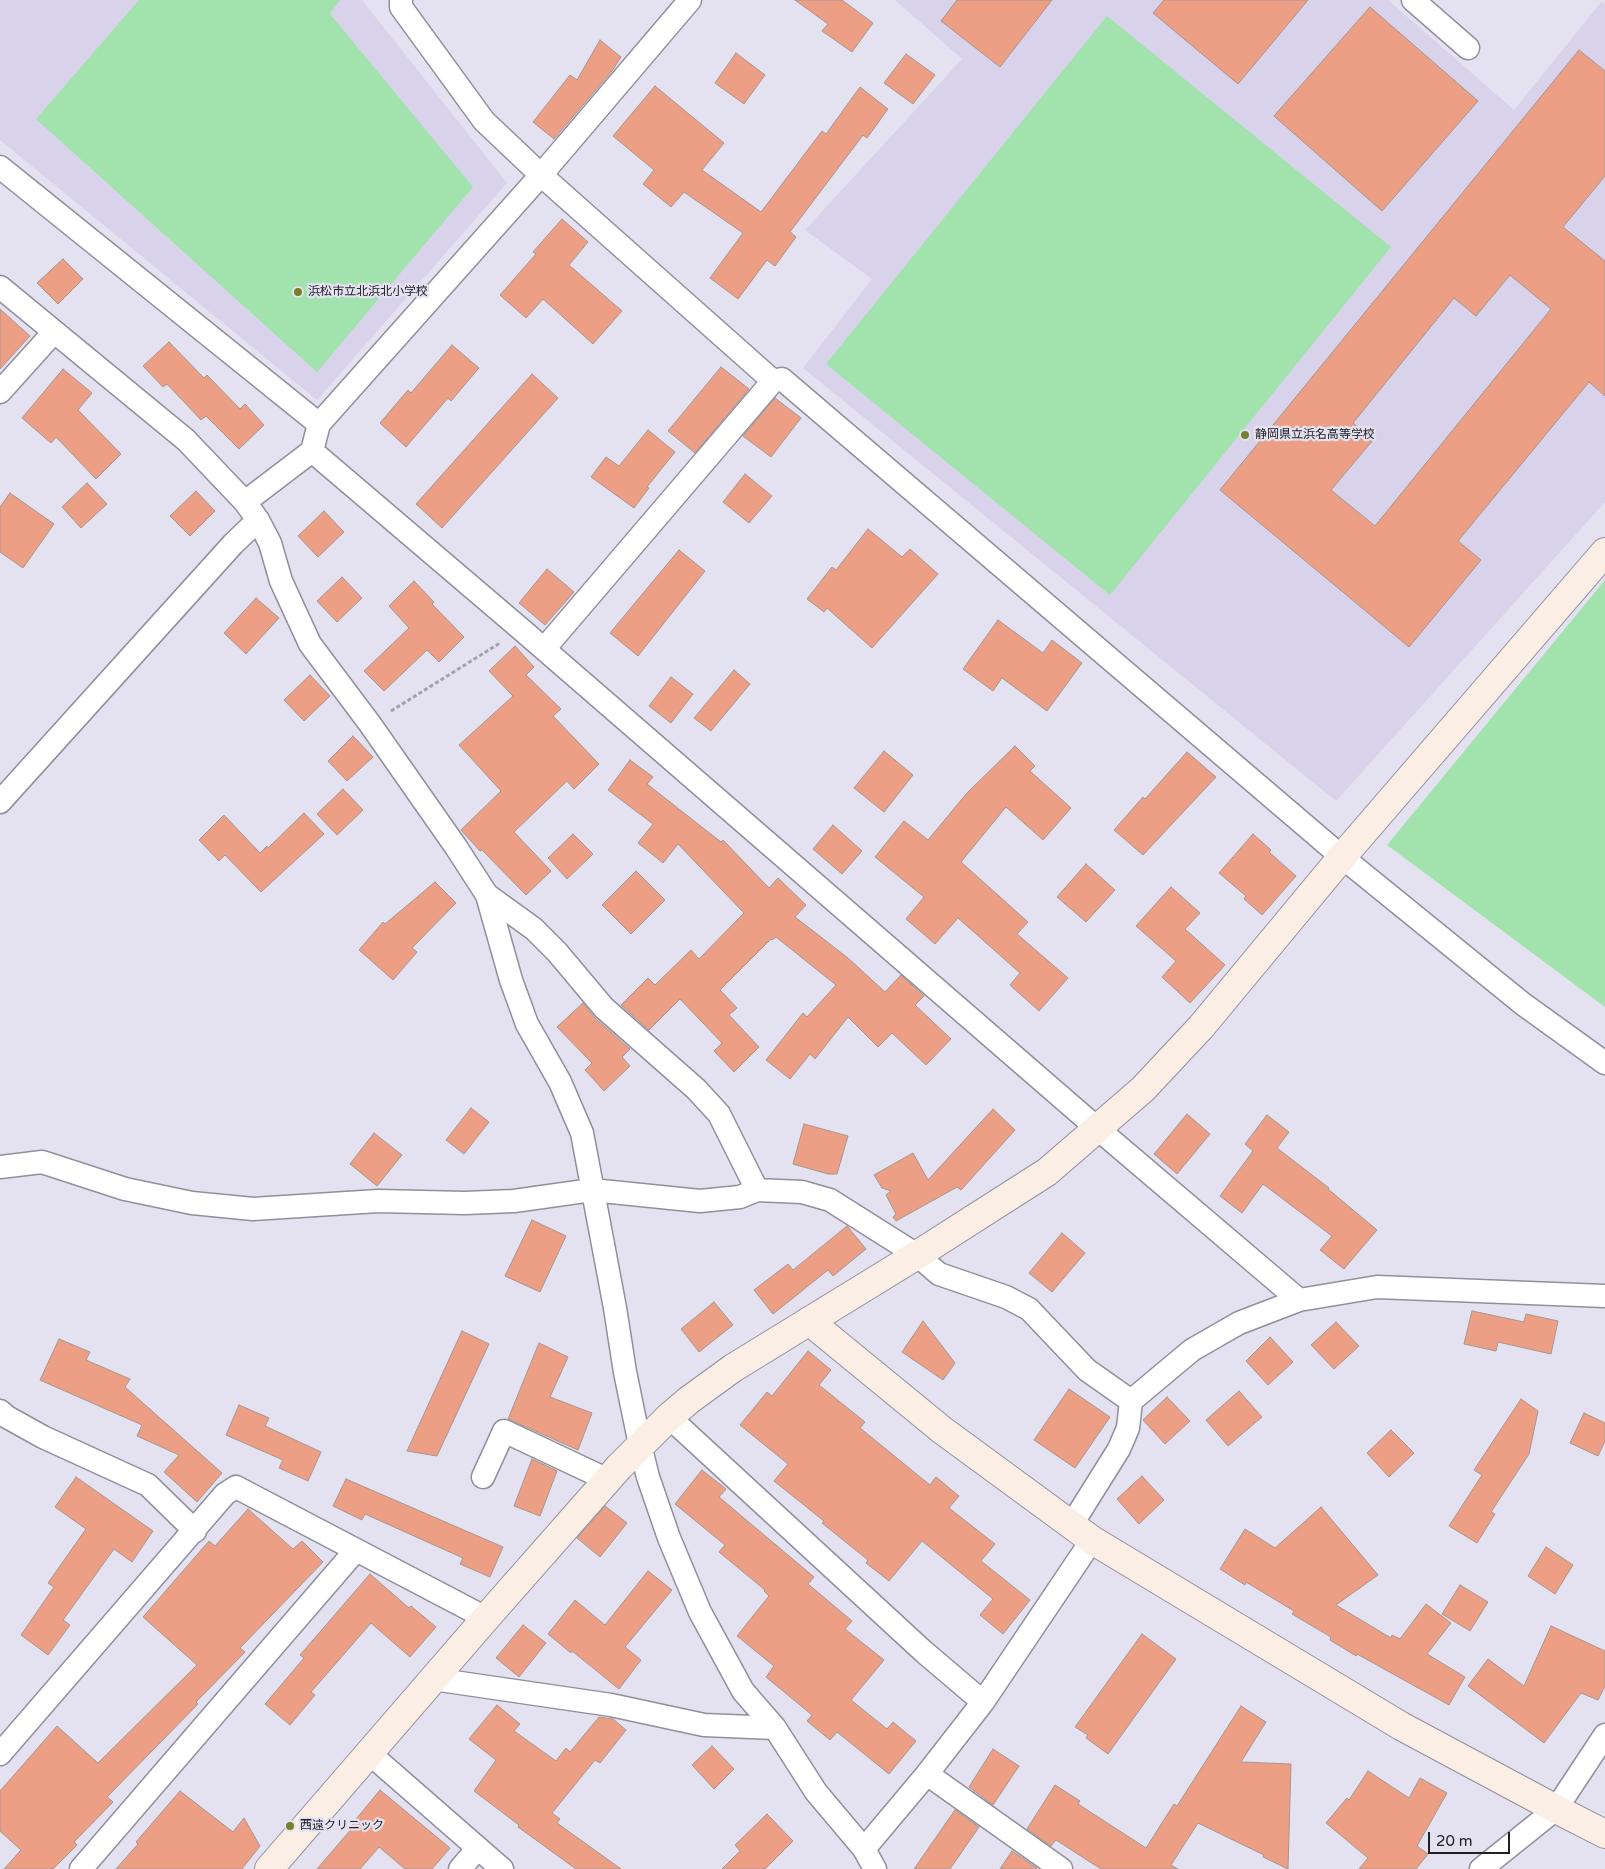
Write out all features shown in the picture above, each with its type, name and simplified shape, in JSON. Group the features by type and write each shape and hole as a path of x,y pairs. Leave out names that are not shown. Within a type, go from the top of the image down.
{"street":[{"path":"402,0 401,6 484,120 541,174 773,381"},
{"path":"245,502 312,451 319,424 541,174 690,0"},
{"path":"1412,0 1468,48"},
{"path":"0,167 319,424"},
{"path":"0,287 186,440 245,502 258,520 270,543 281,581 310,644 370,724 456,847 487,896 511,980 527,1024 560,1082 582,1133 640,1445 648,1477 669,1538 700,1612 743,1691 775,1728 816,1792 864,1849 875,1869"},
{"path":"0,392 54,332"},
{"path":"544,649 773,381 782,379 1342,857 1523,1004 1605,1063"},
{"path":"312,451 1299,1300"},
{"path":"0,802 233,544 258,520"},
{"path":"269,1869 608,1480 640,1445 689,1400 732,1368 917,1255 1047,1172 1143,1088 1201,1027 1342,857 1605,552"},
{"path":"487,896 534,929 557,952 604,1008 696,1089 718,1114 757,1190"},
{"path":"0,1167 42,1162 125,1189 192,1203 253,1209 378,1201 465,1204 514,1201 592,1190 700,1201 740,1197 757,1190 802,1192 830,1200 917,1255 939,1274 1006,1297 1029,1309 1087,1370 1131,1401"},
{"path":"864,1849 927,1774 983,1702 1082,1532 1128,1428 1131,1401 1192,1350 1239,1323 1299,1300 1377,1287 1605,1296"},
{"path":"809,1321 942,1430 1082,1532 1401,1726 1605,1834"},
{"path":"0,1411 7,1417 43,1437 148,1485 194,1531"},
{"path":"669,1418 923,1650 983,1702"},
{"path":"483,1477 504,1431 608,1480"},
{"path":"0,1754 225,1494 236,1487 486,1618"},
{"path":"81,1869 356,1550"},
{"path":"433,1680 611,1705 704,1725 775,1728"},
{"path":"1481,1869 1556,1809 1605,1735"},
{"path":"369,1753 502,1869"},
{"path":"927,1774 1061,1869"},
{"path":"460,1869 477,1849"}],"path":[{"path":"370,724 522,630"}],"shaded area":[{"name":"浜松市立北浜北小学校","path":"0,0 362,0 507,183 317,400 0,140"},
{"name":"静岡県立浜名高等学校","path":"895,0 1388,0 1514,110 1602,1 1605,5 1605,502 1336,801 803,368 872,279 805,230 962,59"}],"green space":[{"name":"浜松市立北浜北小学校","path":"139,0 340,0 330,14 473,187 317,372 36,119"},
{"path":"1107,16 1391,247 1110,595 826,364"},
{"path":"1605,580 1605,1007 1387,845"}],"building":[{"path":"795,0 842,0 873,23 852,52 822,31 828,24"},
{"path":"957,0 1052,0 1000,67 941,21"},
{"path":"1164,0 1308,0 1238,84 1153,13"},
{"path":"1370,7 1478,101 1382,211 1274,116"},
{"path":"600,40 621,57 612,71 554,139 533,122 570,75 577,80"},
{"path":"1579,50 1605,71 1605,176 1563,227 1605,261 1605,396 1589,382 1458,541 1481,560 1409,647 1220,490","holes":["1510,275 1551,309 1375,526 1331,490 1373,440 1353,423 1454,298 1476,316"]},
{"path":"736,53 765,75 744,104 715,83"},
{"path":"906,54 935,75 913,104 884,83"},
{"path":"655,86 724,143 702,170 761,212 822,131 826,134 860,87 888,109 867,138 863,135 790,232 796,237 775,266 767,260 738,299 710,278 743,233 684,192 671,207 643,184 654,170 613,136"},
{"path":"562,219 588,242 569,265 622,311 593,344 543,299 526,318 500,295 536,254 533,252"},
{"path":"63,259 83,279 58,304 37,283"},
{"path":"0,309 30,336 0,369"},
{"path":"169,342 204,378 207,375 240,409 245,404 264,425 239,449 206,416 201,420 167,384 163,387 143,366"},
{"path":"452,345 479,368 451,401 448,398 406,447 380,423 408,390 411,393"},
{"path":"721,367 749,389 695,453 668,431"},
{"path":"63,369 92,393 78,410 121,454 96,479 56,437 51,443 22,418"},
{"path":"532,374 558,398 442,528 416,504"},
{"path":"775,398 801,418 771,457 743,436"},
{"path":"648,430 675,452 647,487 649,488 634,508 591,477 606,457 619,466"},
{"path":"745,474 772,496 749,523 723,502"},
{"path":"87,483 107,504 81,528 62,507"},
{"path":"196,491 215,511 190,536 170,516"},
{"path":"10,493 54,524 23,568 0,552 0,507"},
{"path":"324,511 344,532 318,557 298,536"},
{"path":"868,529 902,557 910,549 938,574 872,648 827,608 824,612 807,599 832,567 836,570"},
{"path":"679,550 705,571 638,656 610,633"},
{"path":"547,569 574,592 545,625 519,603"},
{"path":"342,577 362,598 337,622 317,601"},
{"path":"414,581 434,602 432,604 464,637 439,662 427,650 384,691 364,671 409,628 389,606"},
{"path":"256,598 279,618 246,654 224,633"},
{"path":"998,620 1043,653 1052,640 1082,663 1047,711 1002,678 993,691 963,669"},
{"path":"515,646 534,667 526,675 561,709 553,716 599,764 574,789 567,781 514,832 551,871 526,895 461,830 501,791 459,745 513,696 489,671"},
{"path":"734,670 750,684 711,731 694,718"},
{"path":"310,675 330,696 304,721 284,700"},
{"path":"671,677 693,694 671,723 649,706"},
{"path":"353,736 373,757 347,781 328,761"},
{"path":"1015,746 1035,766 1030,771 1071,808 1043,840 1006,807 961,862 1028,922 1017,934 1068,978 1039,1011 1010,985 1020,973 958,918 935,944 906,919 924,897 875,857 904,821 928,840 967,793"},
{"path":"884,751 913,775 884,812 854,788"},
{"path":"1187,752 1216,777 1143,855 1114,830"},
{"path":"630,760 653,777 647,784 721,842 723,840 769,888 778,878 806,905 795,917 848,958 885,992 901,975 924,996 915,1005 951,1039 926,1065 892,1033 878,1047 848,1017 815,1059 810,1054 790,1079 766,1060 803,1013 807,1017 836,985 776,937 771,939 720,990 737,1008 729,1015 759,1047 734,1072 714,1051 722,1043 680,999 649,1030 621,1005 648,978 655,985 691,950 699,959 744,913 678,844 663,863 638,843 653,824 608,790"},
{"path":"343,789 363,810 337,835 317,814"},
{"path":"304,813 324,834 261,892 225,855 219,861 199,840 224,815 260,853 267,846 268,848"},
{"path":"833,825 862,851 842,874 813,849"},
{"path":"573,834 593,854 567,879 548,858"},
{"path":"1253,834 1271,850 1269,852 1296,876 1262,915 1244,899 1246,896 1219,873"},
{"path":"1086,864 1115,890 1086,922 1057,897"},
{"path":"636,871 665,900 631,934 602,905"},
{"path":"435,882 456,903 412,948 417,952 393,980 359,950 383,922 385,924"},
{"path":"1171,887 1200,913 1185,929 1225,965 1190,1003 1162,977 1176,961 1136,926"},
{"path":"583,1003 595,1018 630,1049 622,1057 630,1066 604,1091 585,1070 592,1063 557,1027"},
{"path":"471,1108 489,1122 464,1154 446,1140"},
{"path":"993,1109 1015,1130 961,1190 957,1187 896,1221 893,1217 896,1214 886,1195 891,1191 882,1188 874,1175 913,1153 928,1180"},
{"path":"1187,1114 1210,1134 1177,1174 1154,1154"},
{"path":"1267,1115 1289,1132 1277,1148 1329,1188 1377,1230 1344,1269 1320,1250 1332,1236 1263,1184 1242,1213 1220,1196 1253,1151 1245,1144"},
{"path":"804,1124 848,1136 837,1174 828,1174 793,1164"},
{"path":"374,1133 402,1155 377,1186 350,1164"},
{"path":"532,1220 566,1236 540,1292 505,1276"},
{"path":"847,1226 866,1249 833,1276 828,1270 773,1314 754,1290 788,1264 793,1270"},
{"path":"1062,1233 1085,1253 1052,1292 1029,1273"},
{"path":"714,1302 733,1325 699,1352 681,1329"},
{"path":"1472,1311 1524,1322 1526,1314 1558,1321 1551,1354 1498,1342 1496,1351 1464,1344"},
{"path":"923,1321 955,1363 943,1380 902,1352"},
{"path":"1336,1322 1359,1346 1334,1369 1311,1345"},
{"path":"462,1331 489,1344 437,1456 407,1451"},
{"path":"1270,1337 1293,1362 1268,1385 1246,1361"},
{"path":"59,1339 90,1352 86,1360 130,1379 125,1387 222,1473 197,1502 164,1472 179,1455 137,1436 142,1425 40,1380"},
{"path":"539,1343 568,1357 550,1397 592,1413 578,1450 508,1419"},
{"path":"808,1351 831,1370 819,1385 865,1422 860,1428 930,1485 936,1477 959,1496 949,1508 995,1544 981,1561 1030,1600 1003,1634 980,1615 993,1599 922,1541 889,1581 866,1563 868,1560 822,1523 824,1521 774,1481 788,1464 740,1425 767,1392 772,1396"},
{"path":"1069,1389 1110,1417 1075,1468 1034,1440"},
{"path":"1239,1391 1262,1417 1228,1446 1206,1420"},
{"path":"1167,1397 1190,1421 1165,1444 1143,1420"},
{"path":"1521,1399 1538,1411 1529,1454 1491,1512 1495,1514 1477,1543 1449,1526 1482,1475 1474,1470"},
{"path":"239,1405 269,1418 265,1426 321,1452 308,1481 279,1468 283,1460 226,1435"},
{"path":"1584,1413 1605,1423 1605,1441 1598,1456 1570,1443"},
{"path":"1391,1430 1414,1453 1389,1477 1367,1453"},
{"path":"532,1459 557,1471 540,1516 514,1506"},
{"path":"702,1470 726,1489 719,1497 814,1577 808,1584 852,1621 845,1629 884,1660 851,1700 887,1729 893,1722 916,1741 889,1774 837,1732 830,1740 807,1721 812,1715 766,1677 774,1666 737,1636 769,1596 765,1590 719,1552 725,1545 675,1504"},
{"path":"1142,1476 1164,1500 1139,1524 1117,1499"},
{"path":"76,1477 153,1531 132,1562 114,1549 63,1620 70,1625 48,1655 21,1635 54,1587 48,1583 86,1529 55,1507"},
{"path":"346,1479 503,1547 490,1577 460,1564 463,1558 365,1514 362,1520 333,1506"},
{"path":"605,1506 627,1523 600,1557 577,1538"},
{"path":"1321,1507 1378,1575 1336,1605 1391,1638 1392,1635 1400,1639 1426,1604 1451,1623 1427,1654 1465,1677 1449,1705 1357,1654 1356,1656 1330,1640 1331,1637 1292,1614 1294,1611 1246,1582 1245,1585 1220,1569 1245,1529 1275,1548"},
{"path":"248,1509 293,1549 302,1541 323,1562 240,1648 245,1652 196,1702 198,1704 107,1797 113,1802 74,1842 77,1845 53,1869 4,1869 21,1850 0,1831 0,1791 57,1726 98,1763 197,1665 143,1617 209,1541 215,1546"},
{"path":"1546,1547 1573,1565 1555,1594 1528,1576"},
{"path":"648,1571 672,1590 625,1647 641,1660 619,1689 548,1634 575,1600 605,1625"},
{"path":"370,1574 409,1608 411,1606 436,1627 410,1657 371,1623 311,1692 315,1695 290,1725 265,1704 304,1658 300,1655"},
{"path":"1460,1585 1488,1602 1470,1631 1442,1614"},
{"path":"523,1625 546,1643 519,1677 496,1658"},
{"path":"1551,1626 1605,1651 1605,1686 1598,1700 1581,1693 1544,1743 1468,1686 1488,1659 1524,1686"},
{"path":"1142,1634 1176,1659 1108,1754 1086,1738 1088,1735 1075,1727"},
{"path":"497,1705 520,1724 514,1731 556,1761 566,1748 570,1752 599,1717 613,1719 626,1730 600,1763 595,1760 552,1813 560,1819 557,1823 621,1869 576,1869 518,1827 519,1825 474,1791 496,1760 469,1739"},
{"path":"1241,1706 1266,1722 1241,1762 1291,1764 1288,1869 1263,1857 1264,1855 1198,1823 1171,1865 1178,1869 1101,1869 1056,1840 1051,1846 1027,1829 1055,1785 1080,1801 1078,1804 1146,1848 1174,1804 1177,1806"},
{"path":"712,1746 734,1769 714,1789 692,1765"},
{"path":"993,1749 1019,1766 993,1805 969,1787"},
{"path":"1368,1771 1409,1798 1420,1778 1447,1793 1417,1846 1428,1854 1416,1869 1359,1869 1368,1858 1326,1823 1347,1798 1349,1800"},
{"path":"380,1790 450,1848 432,1869 405,1869 379,1847 360,1869 317,1869 354,1826 352,1824"},
{"path":"180,1791 233,1832 244,1818 260,1846 242,1869 116,1869 138,1844 136,1842"},
{"path":"955,1810 979,1827 950,1869 914,1869"},
{"path":"767,1814 793,1841 765,1869 722,1869 740,1851 735,1845"},
{"path":"1012,1851 1037,1868 1000,1869"}],"place":[{"name":"浜松市立北浜北小学校","path":"298,292"},
{"name":"静岡県立浜名高等学校","path":"1245,435"},
{"name":"西遠クリニック","path":"290,1826"}]}
